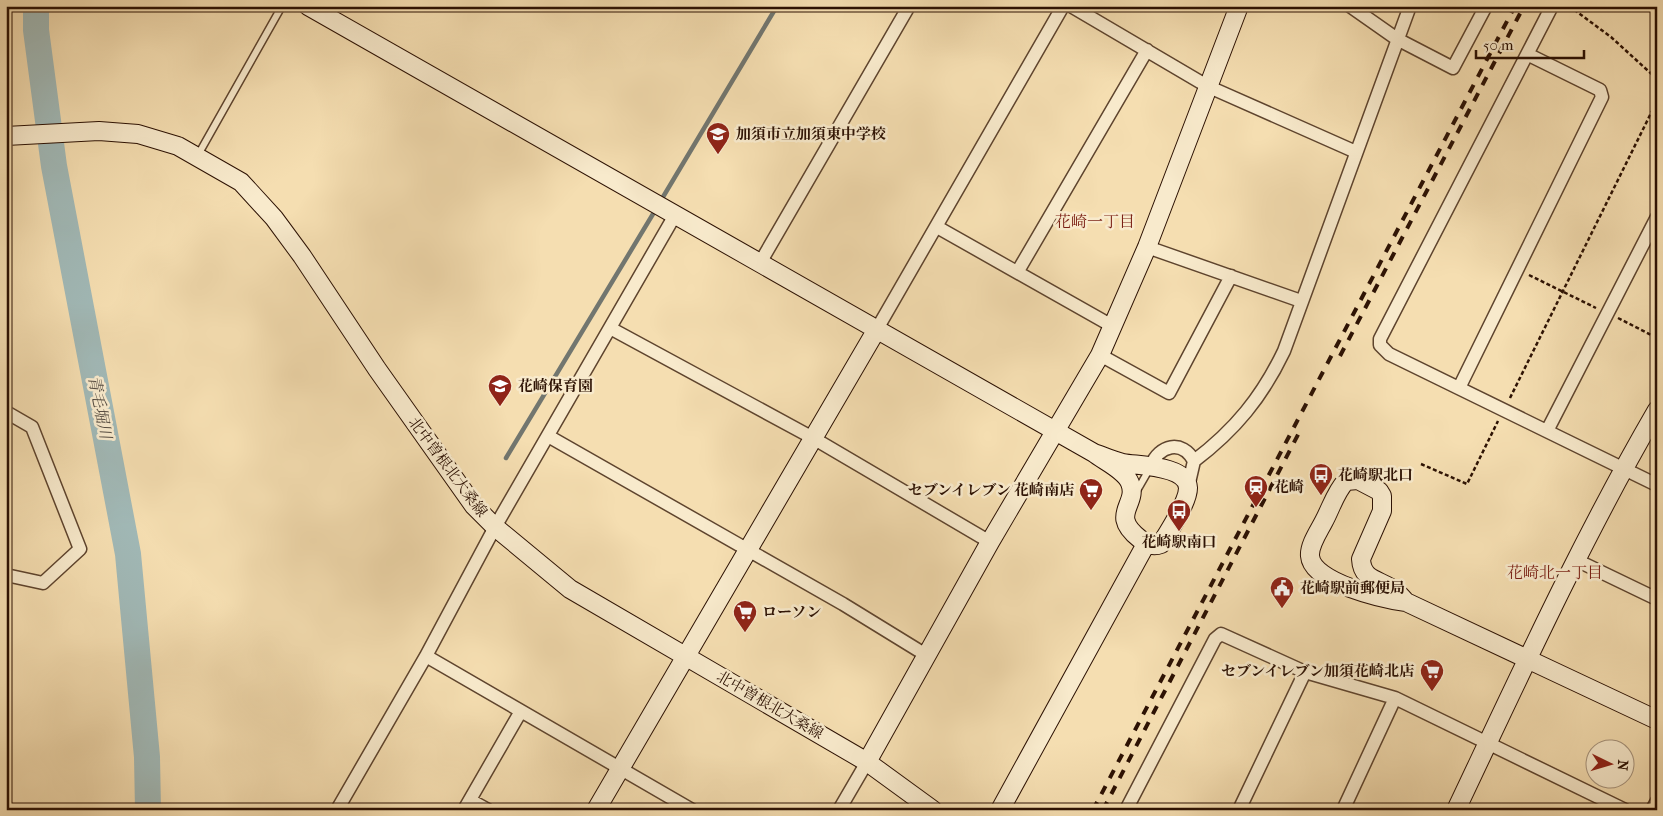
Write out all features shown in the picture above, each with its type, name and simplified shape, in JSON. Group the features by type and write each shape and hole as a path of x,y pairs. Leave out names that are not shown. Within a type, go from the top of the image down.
{"street":[{"path":"308,6 1094,453 1126,476 1131,488 1124,515 1126,523 1130,530 1146,544 1155,546 1161,544 1185,499 1194,461 1229,430 1268,384 1284,351 1410,6"},
{"path":"760,263 909,6"},
{"path":"596,810 937,227 1063,6"},
{"path":"1071,6 1207,86 1356,152"},
{"path":"839,810 990,542 1100,355 1114,327 1147,247 1239,6"},
{"path":"1350,6 1398,39 1453,68 1486,6"},
{"path":"1552,6 1529,55 1380,339 1380,346 1389,354 1657,486"},
{"path":"1018,271 1147,50"},
{"path":"1459,388 1519,270 1602,98 1600,90 1529,55"},
{"name":"北中曽根北大桑線","path":"6,136 99,131 138,134 178,146 241,182 274,218 474,506 496,528 570,589 867,762 933,810"},
{"path":"337,810 675,215"},
{"path":"1547,431 1657,217"},
{"path":"937,227 1018,271 1114,327"},
{"path":"1147,247 1301,301"},
{"path":"1100,355 1169,393 1231,276"},
{"path":"610,328 813,438 990,542"},
{"path":"1456,810 1576,560 1623,468 1657,410"},
{"path":"6,412 32,427 80,550 43,582 6,575"},
{"path":"548,436 843,604 926,655"},
{"path":"1151,466 1160,452 1171,446 1184,449 1194,461"},
{"path":"1094,453 1122,463 1151,466 1173,471 1183,478 1188,487"},
{"path":"1406,602 1393,589 1368,577 1361,568 1360,559 1382,511 1382,496 1379,491 1358,480 1346,481 1310,553 1312,563 1323,574 1339,583 1390,600 1406,602 1657,720"},
{"path":"1000,810 1146,544"},
{"path":"1576,560 1657,599"},
{"path":"1126,810 1218,635 1226,635 1305,672 1395,698 1625,810"},
{"path":"426,656 692,810"},
{"path":"1239,810 1305,672"},
{"path":"1343,810 1395,698"},
{"path":"488,810 467,805 522,711"},
{"path":"1652,810 1657,801"}],"lane":[{"path":"197,156 282,6"},
{"path":"1129,500 1136,493 1151,466"}],"path":[{"path":"1569,6 1610,37 1657,79"},
{"path":"1508,401 1657,101"},
{"path":"1526,273 1602,310"},
{"path":"1614,316 1657,338"},
{"path":"1420,464 1467,484 1498,419"}],"waterway":[{"name":"青毛堀川","path":"36,6 36,30 54,166 128,554 147,757 148,810"},
{"path":"660,202 777,6"},
{"path":"506,458 656,209"}],"railway":[{"path":"1093,810 1515,6"},
{"path":"1340,356 1524,6"},
{"path":"1103,810 1302,427"}],"place":[{"name":"加須市立加須東中学校","path":"718,155"},
{"name":"花崎保育園","path":"500,407"},
{"name":"花崎駅北口","path":"1321,496"},
{"name":"花崎","path":"1256,508"},
{"name":"セブンイレブン 花崎南店","path":"1091,511"},
{"name":"花崎駅南口","path":"1179,532"},
{"name":"花崎駅前郵便局","path":"1282,609"},
{"name":"ローソン","path":"745,633"},
{"name":"セブンイレブン加須花崎北店","path":"1432,692"}],"district":[{"name":"花崎一丁目","path":"1095,221"},
{"name":"花崎北一丁目","path":"1555,572"}]}
